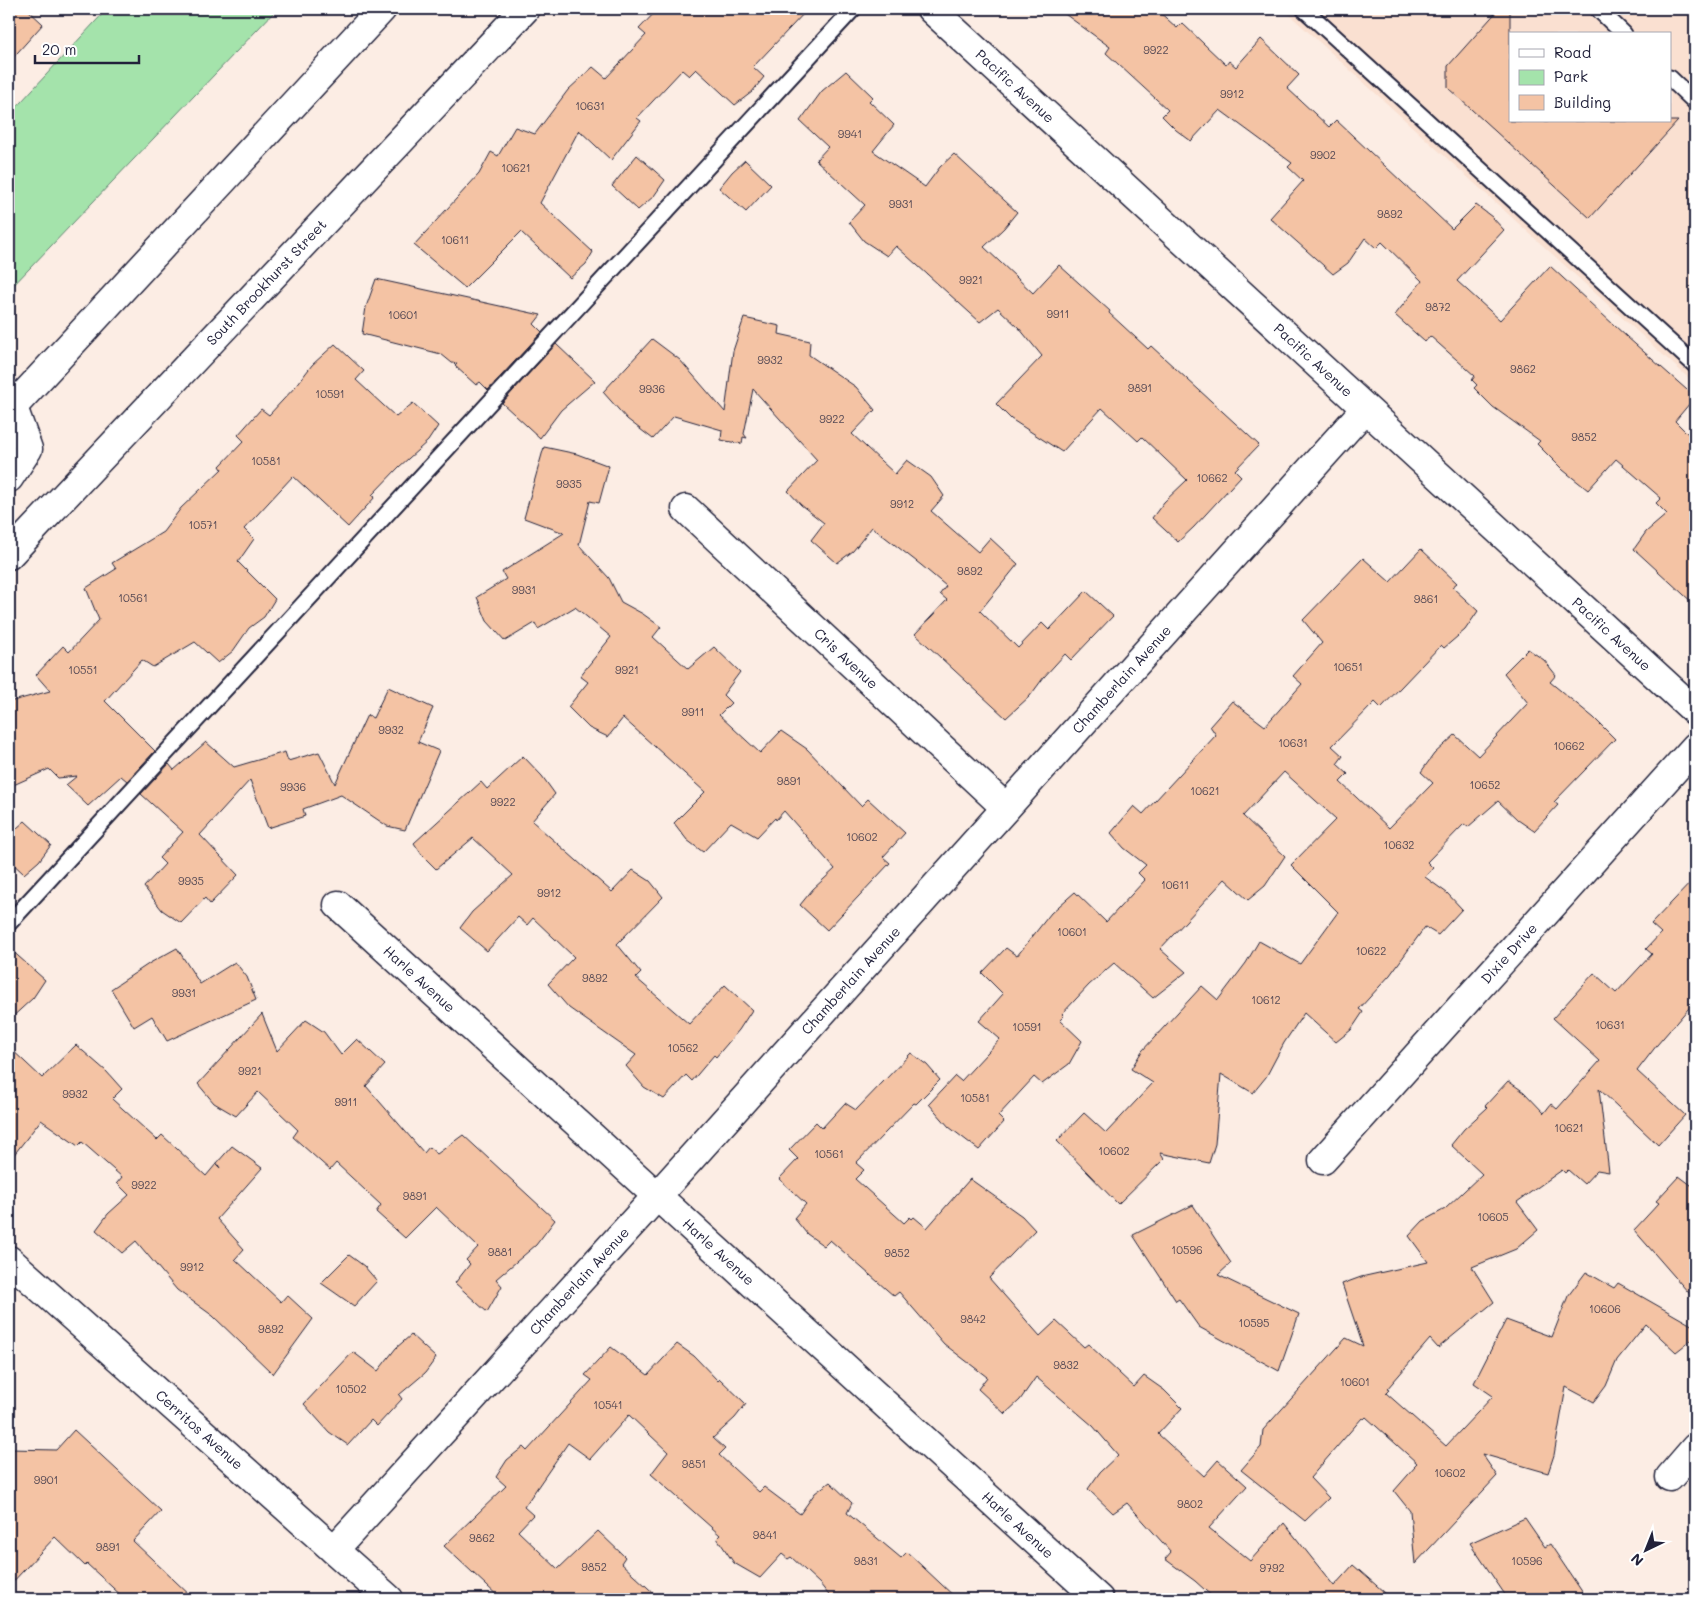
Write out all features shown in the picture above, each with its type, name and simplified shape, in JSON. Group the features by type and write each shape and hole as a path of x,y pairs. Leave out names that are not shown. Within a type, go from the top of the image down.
{"street":[{"path":"9,478 28,449 10,407 382,9"},
{"name":"South Brookhurst Street","path":"9,555 525,9"},
{"name":"Pacific Avenue","path":"931,9 1695,711"},
{"name":"Chamberlain Avenue","path":"334,1550 657,1196 1365,409"},
{"name":"Cris Avenue","path":"686,509 1006,808"},
{"name":"Dixie Drive","path":"1323,1160 1695,747"},
{"name":"Harle Avenue","path":"338,905 1099,1599"},
{"name":"Cerritos Avenue","path":"9,1260 389,1599"},
{"path":"1670,1477 1695,1448"}],"lane":[{"path":"9,923 853,9"},
{"path":"1304,9 1695,365"},
{"path":"1598,9 1622,32"},
{"path":"1672,80 1695,102"}],"shaded area":[{"path":"1283,9 1695,9 1695,384"}],"green space":[{"path":"107,9 277,9 9,290 9,115"}],"building":[{"path":"9,9 27,9 43,24 9,62"},
{"path":"658,9 808,9 753,67 764,77 752,92 735,105 696,69 689,76 682,70 637,118 641,121 611,160 579,130 540,203 593,252 586,264 570,278 521,232 465,288 414,245 479,174 491,152 498,156 515,127 535,134 568,90 593,67 606,78 646,35 639,29"},
{"path":"1058,9 1156,9 1177,28 1182,23 1226,65 1229,61 1236,67 1261,39 1299,75 1287,88 1329,127 1336,120 1452,229 1476,205 1492,217 1504,230 1457,281 1500,320 1550,266 1695,397 1675,421 1695,441 1695,605 1634,549 1646,532 1667,514 1656,503 1661,498 1616,459 1588,490 1563,470 1537,444 1540,441 1493,407 1474,388 1477,385 1472,380 1475,376 1430,336 1425,342 1395,315 1422,281 1382,242 1376,248 1365,238 1348,263 1333,274 1270,218 1303,181 1288,167 1292,163 1220,110 1191,141 1162,116 1168,110 1106,53 1110,47"},
{"path":"1499,9 1510,9 1509,122 1678,121 1590,218 1448,88 1448,66"},
{"path":"846,71 873,97 869,101 894,125 873,151 925,187 940,167 954,154 1017,212 1004,228 984,247 1033,293 1059,265 1110,311 1109,313 1148,349 1151,346 1259,445 1235,470 1241,476 1178,542 1152,518 1164,502 1187,480 1142,437 1138,441 1102,408 1062,452 1011,419 996,404 1042,356 1019,328 998,308 980,322 896,246 887,256 864,241 849,222 865,205 816,160 828,147 800,121 822,91"},
{"path":"637,155 665,180 654,196 638,210 612,186"},
{"path":"745,160 771,185 746,212 719,188"},
{"path":"376,279 541,315 534,324 542,332 488,390 480,382 476,385 455,366 457,364 452,363 441,354 362,334 366,307"},
{"path":"744,318 780,326 779,334 810,341 809,355 856,387 875,410 852,434 895,474 907,460 931,477 944,496 931,511 978,552 990,538 1018,564 980,611 1018,648 1042,623 1049,630 1086,591 1113,616 1071,660 1065,654 1030,696 1006,718 915,634 947,600 940,594 946,586 872,527 853,551 837,563 811,540 824,523 801,505 788,491 817,460 753,389 744,434 747,438 743,437 742,444 721,440 722,430 674,416 653,439 627,419 603,392 652,339 680,360 725,412 733,351"},
{"path":"335,344 364,371 356,380 396,417 413,403 438,426 428,441 372,495 375,497 348,527 293,476 244,529 254,539 238,562 275,599 264,617 249,628 233,651 218,663 195,642 153,667 142,660 105,701 155,751 127,781 121,776 88,806 66,785 77,776 58,778 49,769 9,787 9,702 50,691 36,675 63,646 69,652 99,620 86,588 116,569 112,563 163,532 181,508 222,469 220,466 244,441 238,435 261,409 269,415 296,386 312,365"},
{"path":"556,344 595,381 561,410 540,438 502,403"},
{"path":"544,447 577,454 609,466 599,503 590,501 579,545 609,578 621,602 661,627 653,637 688,669 714,647 740,672 723,695 731,703 719,715 760,753 781,731 807,749 861,806 868,799 905,833 883,857 890,863 827,930 800,905 813,889 835,869 784,811 757,837 731,822 703,852 687,840 674,823 705,792 623,718 608,737 589,728 568,707 588,682 580,676 611,637 575,607 538,629 535,623 505,641 487,621 477,597 506,579 502,572 564,533 524,518"},
{"path":"1421,549 1457,583 1452,587 1478,611 1465,630 1444,648 1441,645 1381,708 1375,702 1332,746 1343,756 1337,764 1348,774 1340,782 1389,828 1433,783 1421,772 1434,754 1455,735 1478,756 1528,703 1504,673 1528,649 1544,660 1556,675 1550,682 1594,718 1615,739 1554,802 1558,805 1534,831 1518,820 1498,801 1468,827 1464,824 1427,862 1433,868 1425,877 1447,893 1462,909 1438,935 1425,927 1390,975 1359,1009 1363,1012 1351,1030 1336,1042 1304,1013 1284,1043 1266,1077 1253,1093 1221,1074 1215,1144 1209,1163 1160,1153 1164,1159 1118,1204 1057,1141 1084,1113 1106,1133 1153,1083 1131,1069 1142,1051 1202,986 1218,1000 1246,963 1259,941 1300,964 1338,912 1291,865 1336,819 1284,772 1243,816 1285,856 1265,886 1248,900 1225,879 1160,949 1186,972 1153,998 1114,963 1089,985 1062,1014 1064,1016 1060,1020 1082,1041 1069,1064 1042,1084 1034,1077 998,1116 1004,1122 979,1150 949,1127 929,1104 955,1076 961,1081 1000,1039 979,1021 1003,994 982,973 1006,948 1017,956 1051,913 1075,892 1106,922 1145,880 1138,873 1146,865 1124,848 1111,833 1134,806 1143,814 1216,735 1210,726 1232,701 1265,726 1302,684 1293,676 1322,643 1303,620 1363,558 1390,582"},
{"path":"388,687 433,708 418,742 439,751 405,830 387,826 341,795 303,809 305,816 268,828 250,780 200,835 238,875 210,904 205,898 181,923 162,910 144,887 165,864 159,858 183,832 141,794 169,764 174,770 206,742 234,767 285,752 288,761 319,752 335,784 367,715 373,718"},
{"path":"523,756 542,776 555,794 532,821 612,892 633,870 650,881 663,897 617,944 641,973 636,978 689,1024 725,985 752,1010 739,1030 716,1057 714,1055 692,1081 686,1075 664,1099 644,1087 626,1066 636,1055 569,1008 548,984 574,957 533,918 527,925 518,917 487,951 460,928 472,912 513,875 473,838 436,869 422,855 414,843 481,782 487,789"},
{"path":"25,821 51,845 39,861 24,874 9,860 9,835"},
{"path":"1695,878 1695,1001 1637,1071 1685,1115 1658,1145 1599,1089 1609,1172 1597,1170 1584,1184 1568,1170 1565,1173 1562,1170 1517,1202 1538,1230 1516,1249 1472,1267 1494,1302 1438,1348 1430,1339 1387,1389 1389,1390 1386,1393 1446,1446 1493,1396 1474,1383 1506,1320 1552,1337 1568,1296 1586,1272 1614,1288 1618,1283 1695,1327 1695,1337 1676,1352 1646,1324 1617,1360 1606,1386 1594,1402 1566,1387 1554,1455 1548,1473 1482,1454 1497,1476 1415,1564 1410,1511 1394,1491 1417,1463 1366,1417 1362,1418 1310,1478 1329,1498 1305,1521 1241,1470 1261,1447 1263,1430 1346,1338 1363,1346 1342,1284 1361,1277 1428,1262 1409,1236 1423,1221 1445,1209 1482,1174 1451,1145 1464,1129 1487,1108 1485,1106 1508,1081 1524,1092 1544,1113 1551,1104 1557,1109 1600,1061 1553,1018 1594,973 1616,993 1652,954 1646,949 1661,933 1651,924"},
{"path":"9,948 45,980 33,998 9,1020"},
{"path":"177,948 200,984 235,962 247,977 256,1000 167,1041 152,1016 134,1027 111,989 150,963"},
{"path":"262,1014 277,1051 306,1020 324,1032 341,1055 357,1039 385,1065 366,1086 424,1153 429,1147 437,1154 463,1135 555,1220 536,1245 496,1279 502,1286 487,1312 455,1283 470,1264 466,1260 478,1247 436,1207 405,1238 376,1212 381,1205 336,1163 330,1170 293,1137 298,1130 258,1092 236,1116 214,1103 198,1084"},
{"path":"76,1045 106,1071 122,1089 112,1099 157,1140 162,1135 206,1176 216,1164 220,1168 217,1163 232,1146 262,1168 217,1219 244,1249 235,1259 281,1302 287,1295 313,1319 273,1374 213,1316 177,1290 136,1241 122,1253 96,1230 108,1214 129,1195 117,1183 122,1177 82,1142 78,1146 41,1120 9,1161 9,1047 42,1078"},
{"path":"911,1053 927,1065 940,1080 916,1104 914,1103 856,1163 864,1170 855,1179 904,1223 910,1217 912,1219 914,1217 927,1228 970,1179 1022,1216 1035,1230 989,1278 1040,1336 1056,1321 1084,1347 1088,1344 1134,1387 1144,1376 1164,1390 1182,1408 1158,1434 1204,1476 1218,1460 1247,1486 1209,1528 1250,1561 1284,1523 1334,1586 1353,1565 1392,1599 1215,1599 1195,1581 1165,1559 1171,1552 1127,1503 1113,1513 1088,1489 1100,1472 1118,1455 1093,1426 1036,1377 1020,1400 1005,1414 978,1389 987,1377 944,1344 899,1292 894,1296 830,1240 824,1246 807,1234 794,1218 806,1204 779,1179 798,1159 789,1150 816,1122 822,1128 845,1103 856,1110"},
{"path":"1679,1176 1695,1188 1695,1300 1634,1230 1659,1203 1656,1201"},
{"path":"1193,1205 1231,1263 1218,1275 1299,1314 1279,1371 1199,1327 1179,1299 1176,1301 1133,1235"},
{"path":"349,1255 364,1266 377,1281 354,1306 321,1283"},
{"path":"411,1335 436,1358 425,1373 399,1395 402,1399 377,1426 371,1420 348,1445 329,1432 304,1404 353,1352 378,1371 396,1348"},
{"path":"677,1344 694,1356 718,1381 720,1379 746,1404 735,1418 713,1438 725,1449 719,1455 759,1492 764,1487 800,1514 815,1493 830,1482 852,1503 847,1513 901,1558 907,1552 957,1599 832,1599 820,1584 791,1557 788,1559 782,1554 760,1578 734,1563 717,1538 720,1535 651,1474 668,1452 629,1415 590,1459 568,1443 524,1507 533,1515 518,1531 558,1569 598,1531 625,1557 621,1563 660,1599 501,1599 444,1546 506,1486 496,1477 507,1460 523,1447 527,1451 592,1380 585,1375 611,1347 648,1375"},
{"path":"74,1430 161,1511 133,1541 194,1599 125,1599 87,1564 85,1566 55,1537 9,1586 9,1449 56,1450"},
{"path":"1525,1518 1545,1547 1550,1544 1587,1599 1508,1599 1470,1543"}]}
